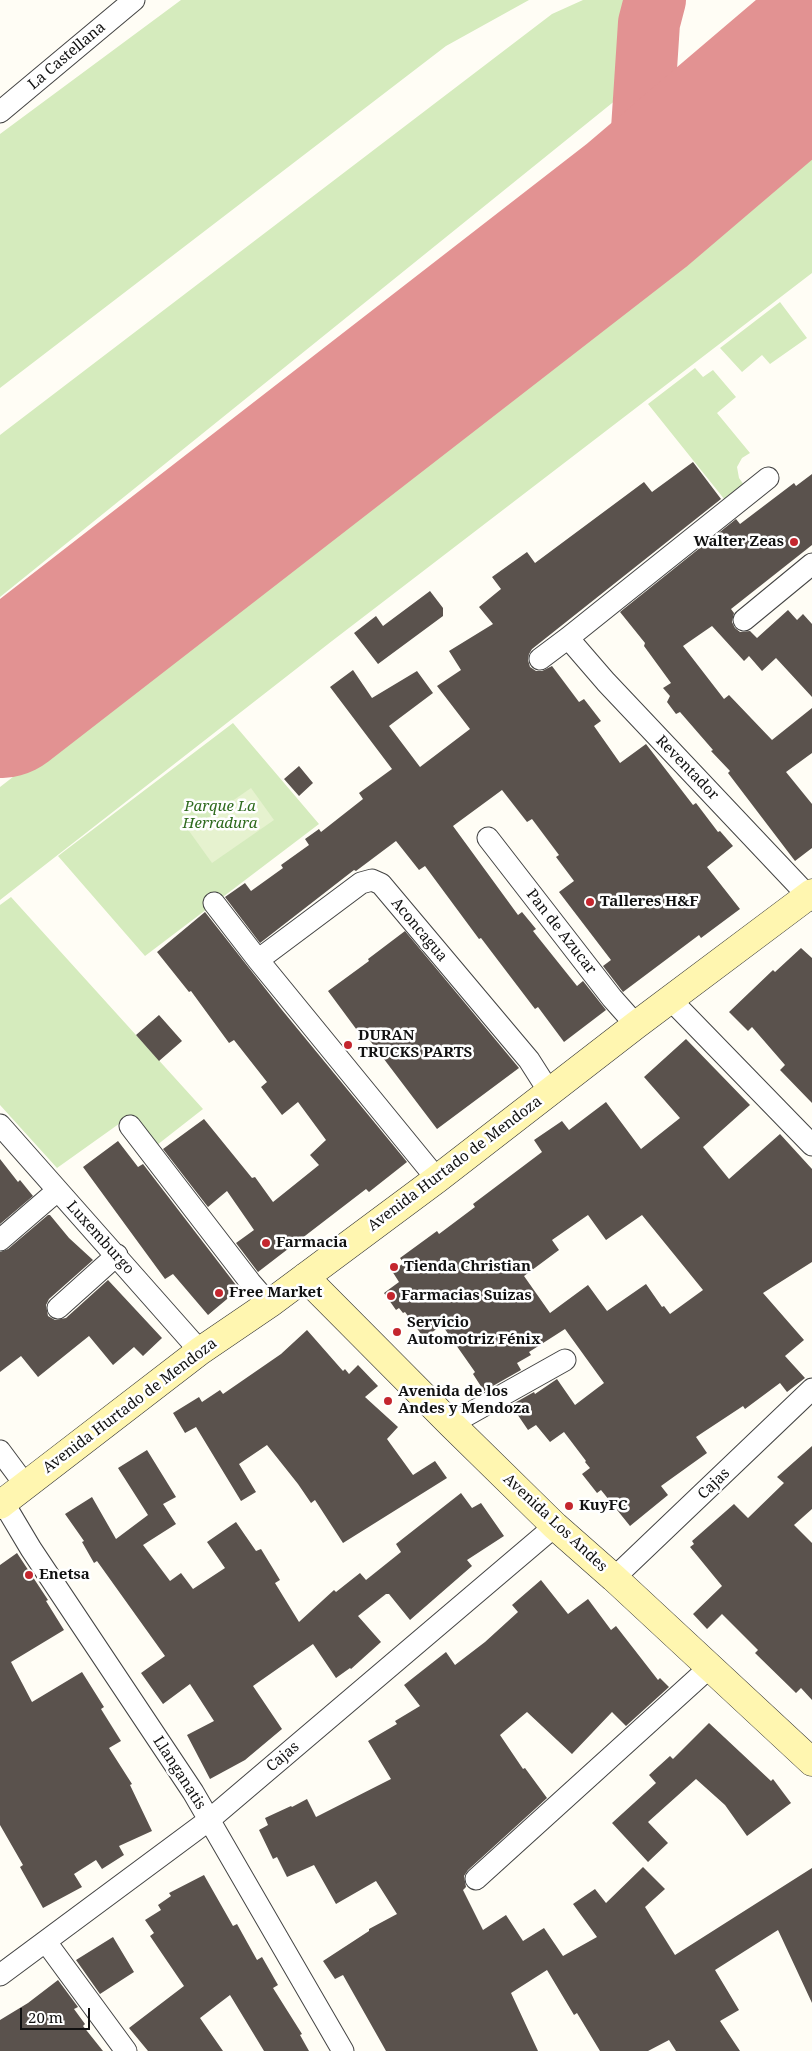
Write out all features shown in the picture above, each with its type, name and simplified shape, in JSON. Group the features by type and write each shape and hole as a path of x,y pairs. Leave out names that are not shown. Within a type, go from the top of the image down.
{"main road":[{"name":"Avenida Hurtado de Mendoza","path":"2,1503 200,1351 269,1304 437,1179 670,999 811,896"},
{"name":"Avenida Los Andes","path":"305,1277 555,1526 614,1578 812,1762"}],"street":[{"name":"La Castellana","path":"0,112 134,0"},
{"path":"540,659 768,478"},
{"path":"744,620 809,572"},
{"name":"Reventador","path":"568,638 606,682 811,896"},
{"name":"Pan de Azucar","path":"488,838 612,998 636,1025"},
{"name":"Aconcagua","path":"258,960 361,883 372,880 381,884 529,1060 550,1093"},
{"path":"214,904 437,1179"},
{"path":"670,999 812,1145"},
{"name":"Luxemburgo","path":"0,1125 200,1351"},
{"path":"130,1126 269,1304"},
{"path":"0,1240 57,1190"},
{"path":"58,1308 117,1256"},
{"path":"451,1424 565,1360"},
{"name":"Cajas","path":"614,1578 809,1399"},
{"path":"0,1451 26,1486"},
{"name":"Llanganatis","path":"2,1503 31,1550 193,1792 343,2051"},
{"name":"Cajas","path":"0,1975 209,1820 555,1526"},
{"path":"476,1879 710,1667"},
{"path":"46,1942 126,2051"}],"green space":[{"path":"181,0 529,0 446,46 0,388 0,134"},
{"path":"583,0 643,0 645,3 632,87 0,597 0,435 552,14"},
{"path":"812,157 812,273 332,641 0,900 0,787"},
{"path":"780,302 807,338 770,364 762,355 742,372 720,348"},
{"path":"695,368 703,377 713,370 736,397 717,413 750,453 742,458 737,467 739,478 744,485 725,500 648,404"},
{"name":"Parque La Herradura","path":"233,723 319,824 145,956 58,856"},
{"path":"251,788 274,820 212,863 189,831"},
{"path":"11,897 203,1109 157,1145 130,1116 57,1168 0,1105 0,905"}],"building":[{"path":"693,462 721,499 532,649 528,660 530,667 536,671 542,671 552,666 579,702 584,699 601,721 594,726 620,763 646,744 693,805 696,803 718,832 720,831 733,846 707,867 740,909 701,938 699,935 623,992 603,966 611,960 559,892 574,881 556,857 559,855 532,819 527,822 502,790 453,826 518,915 522,912 536,929 533,931 577,986 583,981 606,1010 564,1042 538,1007 535,1009 481,938 479,939 425,866 419,870 396,841 356,871 354,870 260,943 225,897 245,883 251,891 283,868 281,865 309,845 305,839 319,829 321,832 363,799 359,793 392,769 330,687 353,670 372,698 417,671 433,693 389,726 420,767 470,729 437,686 461,670 449,651 493,624 479,607 501,589 492,577 527,552 535,563 644,482 652,492"},
{"path":"812,474 812,545 731,609 734,613 732,622 735,628 740,632 750,631 757,638 788,610 797,620 803,614 812,624 812,697 776,658 762,671 749,656 744,661 712,626 683,646 724,699 729,695 772,740 812,708 812,753 786,772 812,804 812,848 795,861 728,773 730,771 711,751 713,750 680,712 676,714 667,702 670,696 663,688 671,683 644,646 645,643 620,612 736,519 740,524 794,483 796,486"},
{"path":"430,591 443,608 443,616 378,664 354,633 376,616 383,626"},
{"path":"299,766 313,783 299,796 284,779"},
{"path":"205,912 282,1010 407,1162 369,1192 366,1189 258,1272 236,1243 254,1230 227,1191 208,1207 163,1149 204,1119 252,1178 255,1177 273,1202 319,1165 310,1155 326,1140 298,1102 282,1115 261,1087 267,1082 234,1040 229,1043 191,991 189,992 157,952"},
{"path":"405,931 519,1068 437,1129 368,1038 365,1041 328,991 369,961 368,959"},
{"path":"801,948 812,958 812,1103 780,1070 785,1065 752,1027 748,1031 729,1012 773,970 775,972"},
{"path":"159,1015 182,1041 159,1061 136,1035"},
{"path":"686,1039 750,1105 703,1147 729,1179 780,1134 812,1169 812,1262 763,1293 804,1340 785,1356 805,1378 787,1392 780,1383 745,1409 743,1406 696,1437 707,1453 661,1486 668,1495 630,1526 601,1490 597,1493 582,1474 590,1468 564,1432 550,1442 536,1425 528,1430 511,1405 534,1392 535,1394 557,1379 575,1405 604,1383 565,1329 529,1352 531,1355 517,1363 521,1370 484,1391 473,1374 475,1372 442,1325 424,1338 405,1312 403,1313 399,1308 396,1310 384,1293 399,1282 392,1271 404,1263 400,1258 437,1231 439,1234 475,1207 473,1204 542,1152 534,1140 562,1121 569,1130 606,1102 641,1149 680,1118 644,1077","holes":["588,1215 606,1240 642,1215 703,1290 670,1314 664,1306 662,1307 646,1284 607,1311 588,1285 550,1313 524,1276 559,1250 552,1240"]},
{"path":"118,1141 138,1167 143,1164 239,1289 208,1315 173,1274 165,1279 83,1167"},
{"path":"0,1159 18,1182 20,1180 33,1196 0,1224"},
{"path":"48,1215 93,1260 49,1299 46,1305 48,1316 55,1320 66,1318 108,1280 162,1338 143,1356 134,1347 113,1365 89,1336 38,1377 21,1356 0,1372 0,1252 8,1249"},
{"path":"307,1330 343,1371 345,1369 349,1374 358,1365 378,1386 365,1397 398,1427 387,1439 413,1475 435,1461 447,1478 343,1543 315,1500 311,1503 267,1445 239,1464 256,1492 241,1501 196,1427 185,1433 173,1413 199,1397 202,1402 220,1390 223,1394 281,1354"},
{"path":"812,1446 812,1509 794,1525 812,1543 812,1700 801,1688 796,1693 755,1653 758,1650 722,1614 707,1629 693,1614 722,1586 690,1547 694,1544 692,1541 734,1504 748,1518 784,1483 777,1477"},
{"path":"147,1450 176,1497 163,1504 176,1524 143,1545 170,1581 181,1573 193,1589 225,1568 207,1542 236,1522 256,1551 261,1549 280,1580 275,1583 299,1622 334,1590 336,1592 360,1573 366,1580 401,1552 396,1544 461,1493 472,1508 481,1503 504,1536 467,1560 472,1566 410,1620 389,1594 386,1594 358,1616 381,1642 351,1669 336,1678 313,1644 253,1686 282,1729 245,1760 210,1779 187,1735 214,1721 190,1684 163,1704 141,1673 165,1656 97,1561 94,1563 82,1542 84,1541 65,1514 92,1497 116,1539 148,1515 118,1468"},
{"path":"17,1553 48,1600 46,1601 64,1630 11,1662 32,1702 82,1672 104,1707 101,1709 121,1741 109,1748 132,1784 130,1785 152,1831 119,1846 124,1855 102,1869 96,1860 74,1874 82,1887 43,1908 20,1867 23,1865 0,1825 0,1565"},
{"path":"541,1580 568,1614 588,1599 611,1630 616,1626 658,1680 660,1678 669,1687 626,1726 612,1712 572,1754 527,1712 500,1735 523,1769 525,1768 547,1798 468,1870 464,1876 466,1887 463,1890 483,1930 506,1915 523,1941 544,1928 563,1956 597,1937 573,1904 595,1889 606,1903 643,1867 665,1889 645,1907 675,1955 812,1868 812,2003 778,1930 715,1970 739,2010 720,2021 740,2051 676,2051 669,2040 648,2051 600,2051 577,2013 574,2015 547,1970 511,1993 538,2051 386,2051 343,1975 335,1979 323,1961 369,1931 369,1929 397,1914 376,1881 336,1904 314,1865 287,1877 277,1857 273,1859 259,1830 268,1825 265,1818 307,1799 316,1817 391,1779 368,1741 397,1724 395,1721 420,1706 404,1685 446,1652 455,1665 485,1642 518,1612 512,1605"},
{"path":"709,1723 771,1781 773,1779 791,1803 747,1836 725,1805 696,1779 648,1822 668,1843 648,1862 612,1823 656,1783 649,1775 670,1756 673,1759"},
{"path":"204,1875 233,1926 237,1924 257,1960 262,1957 278,1985 273,1988 302,2034 300,2035 309,2051 264,2051 230,1995 200,2018 223,2051 148,2051 129,2028 184,1986 150,1936 154,1933 145,1920 161,1910 158,1905 171,1896 169,1893"},
{"path":"113,1937 134,1972 100,1994 76,1960"},
{"path":"58,1980 78,2007 74,2009 85,2024 83,2026 103,2051 0,2051 0,2020 28,2003"}],"taxiway":[{"path":"637,205 649,23 655,0"}],"runway":[{"path":"0,699 637,205 812,56"}],"place":[{"name":"Walter Zeas","path":"794,542"},
{"name":"Talleres H&F","path":"590,902"},
{"name":"DURAN TRUCKS PARTS","path":"348,1045"},
{"name":"Farmacia","path":"266,1243"},
{"name":"Tienda Christian","path":"394,1267"},
{"name":"Free Market","path":"219,1293"},
{"name":"Farmacias Suizas","path":"391,1296"},
{"name":"Servicio Automotriz Fénix","path":"397,1332"},
{"name":"Avenida de los Andes y Mendoza","path":"388,1401"},
{"name":"KuyFC","path":"569,1506"},
{"name":"Enetsa","path":"29,1575"}]}
